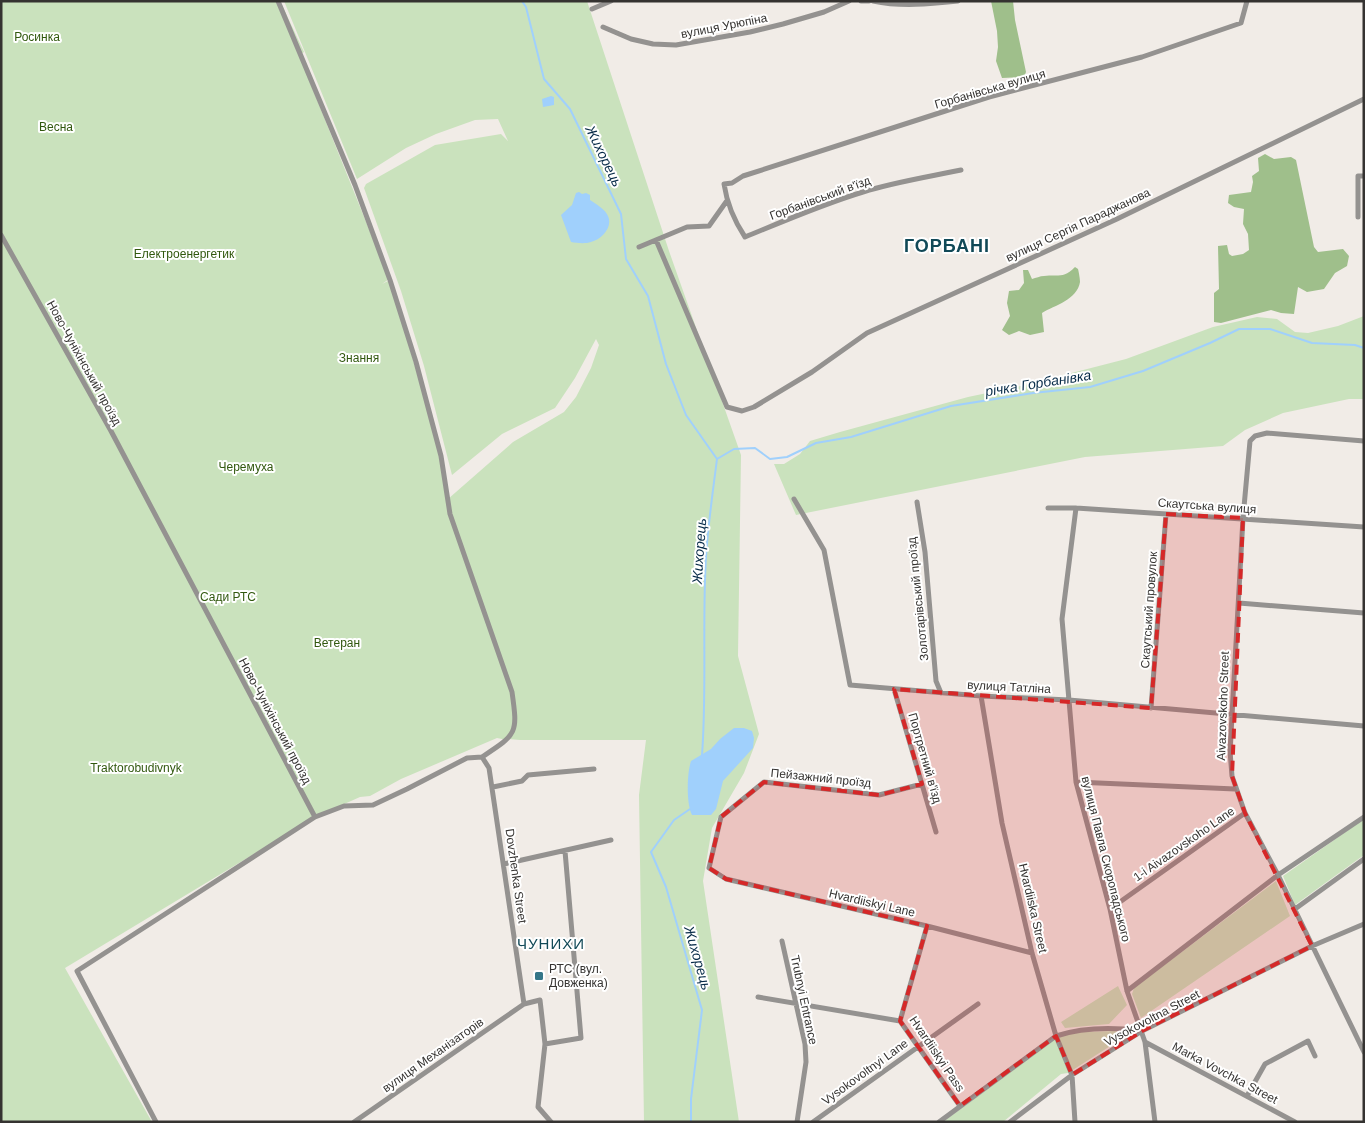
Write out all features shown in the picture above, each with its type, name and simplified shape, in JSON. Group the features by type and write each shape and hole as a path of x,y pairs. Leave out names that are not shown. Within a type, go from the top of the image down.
{"street":[{"path":"156,1122 77,972 315,817 344,806 373,804 467,758 482,757 507,740 515,727 512,692 450,514 440,456 416,362 390,280 355,185 278,1"},
{"path":"592,9 611,1"},
{"name":"вулиця Урюпіна","path":"602,26 631,40 653,44 676,45 783,24 824,12 849,1"},
{"path":"861,1 889,4 935,4 958,1"},
{"name":"Горбанівська вулиця","path":"724,184 743,176 989,97 1160,51 1241,22 1247,1"},
{"name":"вулиця Сергія Параджанова","path":"656,240 727,407 742,410 754,407 812,372 867,333 1117,219 1364,99"},
{"name":"Горбанівський в'їзд","path":"724,184 726,202 734,220 745,237 828,204 864,192 901,182 961,170"},
{"path":"1358,217 1358,176 1364,176"},
{"path":"639,247 687,227 709,226 726,202"},
{"name":"Ново-Чуніхінський проїзд","path":"1,235 110,431 315,817"},
{"name":"Aivazovskoho Street","path":"1364,441 1267,433 1254,436 1250,442 1243,518 1230,750 1235,789 1245,813 1295,909 1364,1052"},
{"name":"вулиця Татліна","path":"794,499 824,550 850,685 981,696 1068,700 1364,726"},
{"name":"Золотарівський проїзд","path":"917,502 925,552 936,681 941,692"},
{"name":"Скаутська вулиця","path":"1048,508 1243,518 1364,527"},
{"name":"вулиця Павла Скоропадського","path":"1076,508 1062,619 1076,782 1110,909 1126,990 1145,1042 1155,1122"},
{"name":"Скаутський провулок","path":"1152,708 1166,514"},
{"path":"1239,603 1364,614"},
{"name":"Портретний в'їзд","path":"894,689 936,832"},
{"name":"Hvardiiska Street","path":"981,696 1002,823 1032,953 1056,1036 1072,1074 1075,1122"},
{"name":"Dovzhenka Street","path":"482,757 489,768 524,1004"},
{"path":"492,787 522,781 528,775 594,769"},
{"name":"Пейзажний проїзд","path":"709,868 721,817 764,782 879,795 922,784"},
{"path":"1076,782 1235,789"},
{"name":"1-i Aivazovskoho Lane","path":"1110,909 1245,813"},
{"path":"1126,990 1278,876 1364,817"},
{"name":"Dovzhenka Street","path":"504,864 611,840"},
{"path":"545,1044 581,1038 565,851"},
{"path":"1295,909 1364,859"},
{"name":"Hvardiiskyi Lane","path":"709,868 726,879 927,926 1032,953"},
{"name":"Vysokovoltna Street","path":"1010,1122 1072,1074 1142,1031 1312,946 1364,924"},
{"name":"Hvardiiskyi Pass","path":"927,926 900,1021 960,1106"},
{"name":"Trubnyi Entrance","path":"782,941 805,1044 806,1062 797,1122"},
{"path":"758,998 900,1021"},
{"path":"524,1004 540,1000 545,1044 538,1107 551,1122"},
{"name":"вулиця Механізаторів","path":"354,1122 524,1004"},
{"name":"Vysokovoltnyi Lane","path":"813,1122 978,1004"},
{"path":"939,1122 1056,1036 1084,1029 1113,1028 1142,1031"},
{"name":"Marka Vovchka Street","path":"1145,1042 1295,1122"},
{"path":"1247,1096 1265,1064 1308,1042 1315,1056"}],"highlighted area":[{"path":"1166,514 1243,518 1232,776 1245,813 1312,946 1142,1031 1072,1075 1056,1036 960,1106 900,1021 927,926 726,879 709,868 721,817 764,782 879,795 922,784 894,689 1151,708"}],"green space":[{"name":"Сади РТС","path":"1,1 280,1 304,52 299,55 389,279 382,284 390,280 436,439 448,499 513,442 564,412 576,397 591,368 599,345 596,339 575,378 555,408 502,434 452,475 424,366 401,291 364,188 366,184 435,145 501,134 508,141 498,119 475,120 436,134 406,148 357,179 284,1 587,1 669,251 741,455 738,656 759,734 744,773 712,828 703,881 739,1122 644,1122 639,795 646,740 507,740 497,738 401,779 370,796 360,797 315,817 65,968 152,1122 1,1122"},
{"path":"991,1 1013,1 1026,72 1024,77 1002,78 996,61 998,47 997,31"},
{"path":"1265,154 1274,159 1291,157 1296,160 1314,247 1318,252 1343,249 1349,256 1347,266 1335,273 1324,289 1307,292 1298,287 1294,314 1271,310 1221,323 1214,322 1214,293 1219,289 1218,246 1227,245 1229,254 1232,256 1243,254 1249,250 1248,234 1243,224 1244,209 1234,207 1228,203 1229,195 1251,192 1252,176 1259,171 1258,158"},
{"path":"1075,267 1078,269 1080,278 1078,288 1070,298 1042,313 1044,332 1030,335 1019,331 1009,335 1002,330 1010,316 1007,303 1009,291 1019,290 1024,283 1023,270 1028,270 1032,279 1042,276 1064,275"},
{"path":"1364,316 1364,399 1349,399 1283,413 1245,430 1223,446 1085,457 796,515 774,464 784,464 800,454 810,441 968,397 1025,385 1126,359 1213,327 1257,317 1277,319 1295,332 1308,333 1338,326"},
{"path":"1364,819 1364,855 1295,905 1283,876"},
{"path":"1276,881 1290,916 1141,1018 1132,994 1134,988"},
{"path":"1118,986 1127,1005 1109,1024 1065,1028 1061,1022"},
{"path":"1115,1031 1126,1036 1068,1073 1061,1074 1003,1122 943,1122 1058,1037 1077,1032"}],"water":[{"path":"554,97 554,105 543,107 542,99"},
{"path":"576,193 590,195 590,200 605,211 609,220 606,232 589,243 571,242 561,215 572,205"},
{"path":"734,728 744,728 752,731 754,738 753,748 723,781 716,809 711,815 692,815 688,788 691,761 711,749"}],"waterway":[{"name":"Жихорець","path":"522,1 526,7 544,79 570,109 621,214 626,259 648,296 666,364 686,415 717,459 706,557 702,755"},
{"name":"річка Горбанівка","path":"717,459 734,449 755,448 770,459 787,457 816,443 851,437 951,406 1033,393 1090,387 1143,371 1239,329 1270,329 1312,343 1355,345 1364,348"},
{"name":"Жихорець","path":"690,809 674,820 651,852 666,887 702,1010 691,1099 691,1122"}],"place":[{"name":"РТС (вул. Довженка)","path":"539,976"}],"district":[{"name":"ГОРБАНІ","path":"947,246"},
{"name":"ЧУНИХИ","path":"551,944"}],"park label":[{"name":"Росинка","path":"37,37"},
{"name":"Весна","path":"56,127"},
{"name":"Електроенергетик","path":"184,254"},
{"name":"Знання","path":"359,358"},
{"name":"Черемуха","path":"246,467"},
{"name":"Ветеран","path":"337,643"},
{"name":"Traktorobudivnyk","path":"136,768"}]}
